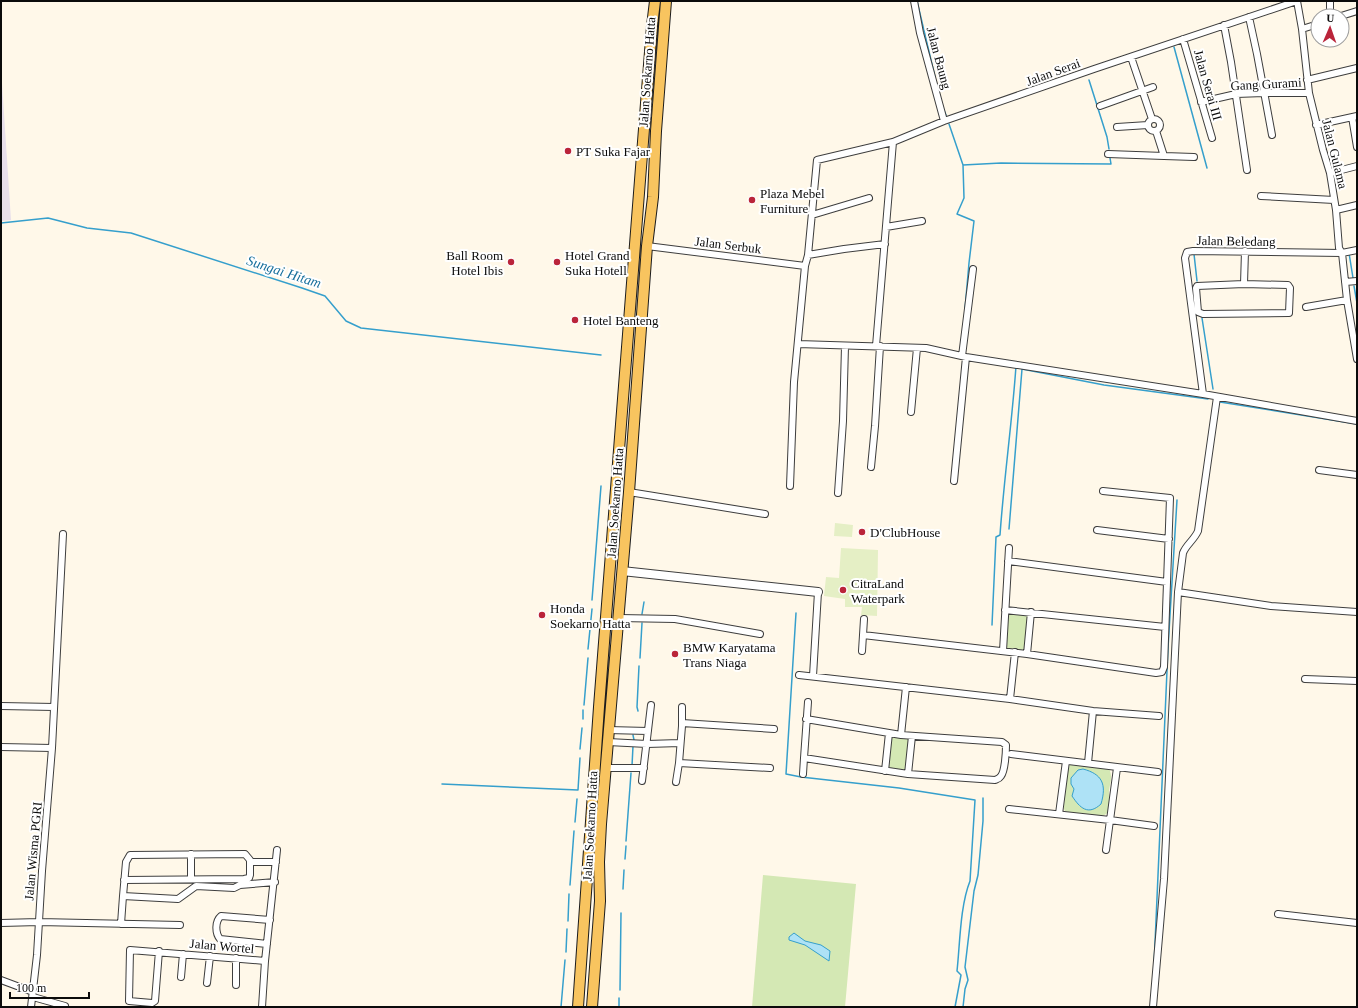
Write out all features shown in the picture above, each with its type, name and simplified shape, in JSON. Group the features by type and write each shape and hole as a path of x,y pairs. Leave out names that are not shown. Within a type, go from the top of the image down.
{"main road":[{"name":"Jalan Soekarno Hatta","path":"578,1007 599,707 655,1"},
{"name":"Jalan Soekarno Hatta","path":"592,1007 600,901 599,862 608,730 619,618 647,246 653,198 657,118 666,1"},
{"path":"624,395 636,396"}],"street":[{"name":"Jalan Baung","path":"914,1 922,40 944,121"},
{"name":"Jalan Serai","path":"812,215 817,160 893,142 944,121 1297,1"},
{"name":"Jalan Gulama","path":"1297,1 1302,29 1309,93 1316,125 1330,173 1336,210 1339,248 1342,253 1347,300 1354,321 1357,359"},
{"path":"1249,17 1272,135"},
{"path":"1224,25 1247,170"},
{"path":"1302,29 1310,26"},
{"name":"Jalan Serai III","path":"1183,39 1212,138"},
{"path":"1131,57 1152,119"},
{"path":"1307,80 1357,68"},
{"path":"1100,106 1153,87"},
{"name":"Gang Gurami","path":"1201,102 1236,94 1309,93"},
{"path":"1316,125 1355,116 1357,147"},
{"path":"1148,126 1152,119"},
{"path":"1152,119 1156,119 1160,123 1160,127 1156,131"},
{"path":"1117,127 1148,126 1150,129 1156,131"},
{"path":"1156,131 1164,156"},
{"path":"871,467 876,426 878,346 893,142"},
{"path":"1108,154 1194,157"},
{"path":"1330,173 1357,166"},
{"path":"1261,196 1334,200"},
{"path":"790,486 794,382 805,266 808,255 812,215 870,198"},
{"path":"1336,210 1357,205"},
{"path":"886,226 922,221"},
{"path":"808,255 885,244"},
{"name":"Jalan Serbuk","path":"647,246 805,266"},
{"name":"Jalan Beledang","path":"1203,394 1185,256 1187,252 1245,251 1342,253 1357,250"},
{"path":"1244,284 1245,251"},
{"path":"954,481 973,269"},
{"path":"1345,282 1357,281"},
{"path":"1244,284 1288,285 1290,288 1289,312 1287,314 1203,314 1198,312 1197,286 1244,284"},
{"path":"1306,307 1347,300"},
{"path":"798,344 926,348 964,357 1203,394 1357,421"},
{"path":"838,493 843,421 845,346"},
{"path":"911,412 917,348"},
{"path":"1153,1007 1164,879 1178,592 1182,553 1198,531 1217,397"},
{"path":"1319,470 1357,475"},
{"path":"863,635 1003,650 1160,673 1163,671 1164,667 1170,498 1103,491"},
{"path":"629,492 765,514"},
{"path":"1097,530 1169,538"},
{"name":"Jalan Wisma PGRI","path":"31,1007 37,955 52,748 63,534"},
{"path":"1003,650 1009,548"},
{"path":"1008,561 1167,582"},
{"path":"622,571 818,592 813,676"},
{"path":"1178,592 1271,606 1357,612"},
{"path":"1006,610 1165,627"},
{"path":"1027,654 1031,612"},
{"path":"619,618 675,619 760,634"},
{"path":"862,651 864,619"},
{"path":"1010,699 1015,652"},
{"path":"799,675 1010,699 1093,711 1159,716"},
{"path":"1305,679 1357,681"},
{"path":"901,734 906,687"},
{"path":"803,774 808,702"},
{"path":"642,781 651,705"},
{"path":"1,706 54,707"},
{"path":"676,782 679,763 682,707"},
{"path":"1088,763 1093,711"},
{"path":"804,758 908,774 998,780 1002,773 1006,749 1006,745 1002,742 912,736 806,719"},
{"path":"682,723 774,729"},
{"path":"608,730 648,731"},
{"path":"885,771 889,733"},
{"path":"908,774 912,736"},
{"path":"608,742 647,744 680,743"},
{"path":"1,747 52,748"},
{"path":"1011,754 1158,772"},
{"path":"1059,814 1066,761"},
{"path":"679,763 770,768"},
{"path":"606,768 644,768"},
{"path":"1106,850 1116,768"},
{"path":"1009,809 1154,826"},
{"path":"265,961 277,850"},
{"path":"191,854 191,879"},
{"path":"121,924 124,880 126,862 130,855 245,854 250,860 249,878 124,880"},
{"path":"250,862 276,862"},
{"path":"123,896 178,899 194,886 234,888 240,885 274,882"},
{"path":"1278,914 1357,923"},
{"path":"267,944 220,939 217,933 217,924 218,918 221,916 270,920"},
{"path":"1,923 39,922 180,925"},
{"name":"Jalan Wortel","path":"128,1004 130,950 265,961 262,1007"},
{"path":"128,1004 152,1003 155,1001 159,952"},
{"path":"181,977 183,954"},
{"path":"207,983 210,956"},
{"path":"236,958 236,985"},
{"path":"1,980 65,1006"}],"shaded area":[{"path":"1,68 11,220 1,221"}],"green space":[{"path":"835,523 853,525 852,537 834,536"},
{"path":"841,548 878,550 877,616 861,615 862,607 845,607 845,599 824,596 826,577 839,578"},
{"path":"1008,611 1028,614 1024,650 1022,651 1006,649"},
{"path":"890,734 911,737 907,773 886,770"},
{"path":"1070,765 1109,769 1111,777 1109,791 1110,805 1107,813 1097,816 1065,811 1066,780"},
{"path":"763,875 856,884 845,1007 752,1007"}],"water":[{"path":"1083,769 1099,777 1103,785 1103,797 1101,804 1092,810 1081,807 1072,796 1074,789 1071,784 1071,778 1078,770"},
{"path":"794,933 805,941 821,945 830,951 829,961 805,945 789,940 789,937"}],"waterway":[{"path":"917,1 935,77"},
{"path":"1174,47 1207,168"},
{"path":"1089,80 1107,137 1109,149"},
{"path":"943,108 946,115"},
{"path":"949,124 963,165 964,198 957,214 974,221 965,309"},
{"path":"963,165 1001,163 1111,164 1110,158"},
{"name":"Sungai Hitam","path":"1,223 48,218 87,228 131,233 325,296 346,321 361,328 601,355"},
{"path":"1349,253 1353,278"},
{"path":"1197,281 1194,254 1205,254"},
{"path":"1354,286 1357,303"},
{"path":"1202,318 1213,389"},
{"path":"992,625 996,537 1000,535 1016,366"},
{"path":"1009,529 1022,369 1104,385 1208,399"},
{"path":"1220,402 1357,424"},
{"path":"592,600 601,486"},
{"path":"1154,966 1168,648 1177,500"},
{"path":"642,614 644,602"},
{"path":"588,649 592,609"},
{"path":"796,613 786,774 899,788 975,800 970,881 962,913 957,971 961,975 955,1007"},
{"path":"640,658 642,623"},
{"path":"584,705 588,658"},
{"path":"638,711 639,666"},
{"path":"583,710 583,719"},
{"path":"580,749 582,728"},
{"path":"633,735 634,740"},
{"path":"632,766 633,746"},
{"path":"578,790 580,758"},
{"path":"626,841 631,773"},
{"path":"442,784 578,790"},
{"path":"963,1007 965,989 968,980 965,967 974,891 978,875 983,821 983,798"},
{"path":"575,822 577,799"},
{"path":"570,885 574,831"},
{"path":"625,859 626,846"},
{"path":"623,889 624,870"},
{"path":"568,921 569,894"},
{"path":"620,990 621,913"},
{"path":"566,952 567,929"},
{"path":"561,1007 565,960"},
{"path":"619,998 619,1007"}],"place":[{"name":"PT Suka Fajar","path":"568,151"},
{"name":"Plaza Mebel Furniture","path":"752,200"},
{"name":"Ball Room Hotel Ibis","path":"511,262"},
{"name":"Hotel Grand Suka Hotell","path":"557,262"},
{"name":"Hotel Banteng","path":"575,320"},
{"name":"D'ClubHouse","path":"862,532"},
{"name":"CitraLand Waterpark","path":"843,590"},
{"name":"Honda Soekarno Hatta","path":"542,615"},
{"name":"BMW Karyatama Trans Niaga","path":"675,654"}]}
